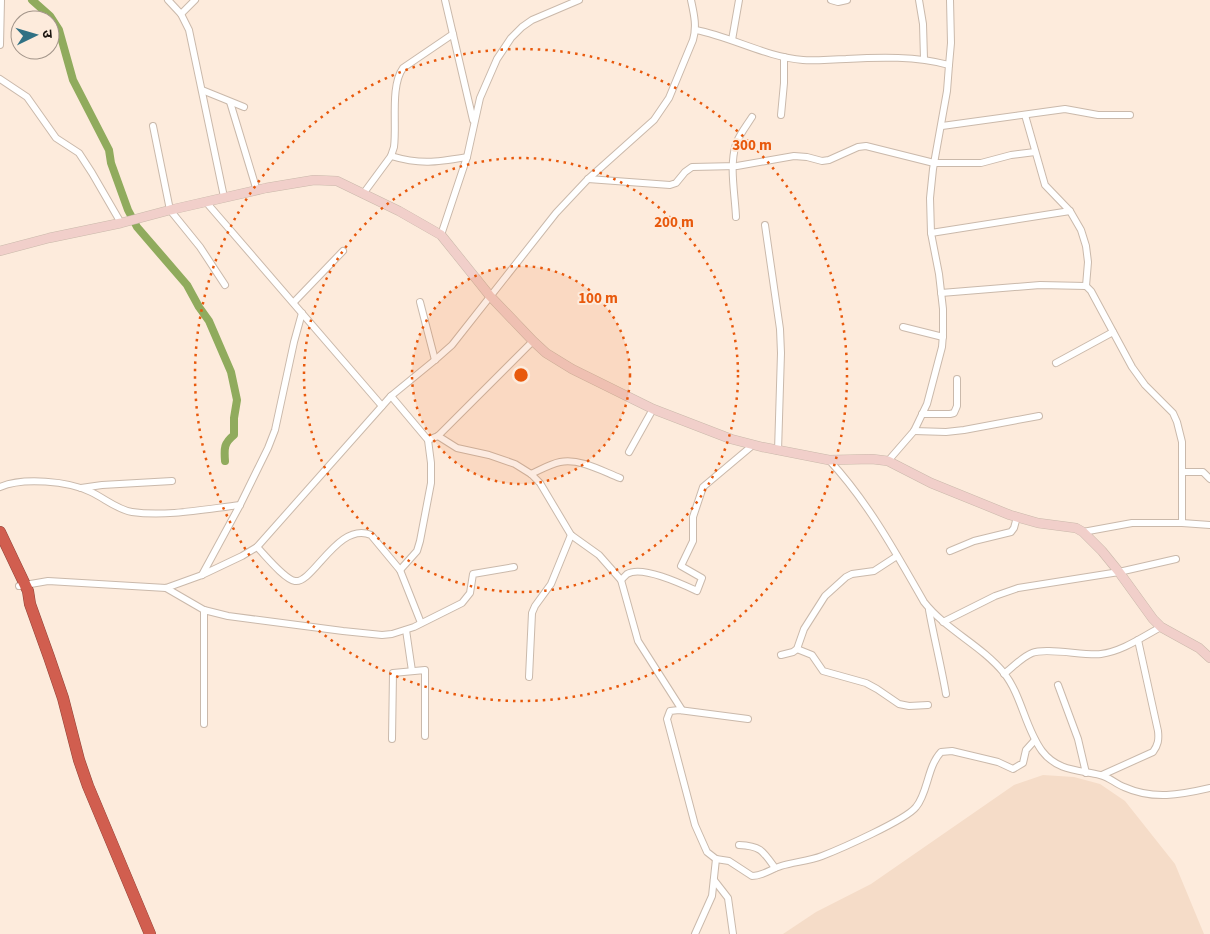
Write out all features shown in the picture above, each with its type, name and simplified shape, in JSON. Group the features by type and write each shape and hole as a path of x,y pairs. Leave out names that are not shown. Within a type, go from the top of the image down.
{"highway":[{"path":"0,532 41,631 63,698 78,760 150,934"},
{"path":"0,548 22,586"}],"street":[{"path":"0,45 1,0"},
{"path":"168,0 181,14 189,30 224,197"},
{"path":"181,14 196,0"},
{"path":"445,0 474,123"},
{"path":"559,0 561,8"},
{"path":"441,235 467,157 480,98 504,47 516,32 532,20 579,0"},
{"path":"22,586 48,580 166,588 202,575 257,547 391,396 452,345 556,213 588,180 662,111 678,79 696,30 691,0"},
{"path":"732,40 739,0"},
{"path":"831,0 838,2 847,0"},
{"path":"919,0 923,24 924,59"},
{"path":"888,461 914,431 922,414 928,398 943,337 944,323 939,274 930,233 930,198 934,163 947,91 951,43 950,0"},
{"path":"696,30 804,60 924,59 949,65"},
{"path":"363,194 391,156 395,140 396,87 400,72 403,68 453,34"},
{"path":"781,115 784,56"},
{"path":"0,79 27,97 56,138 78,153 121,223"},
{"path":"202,90 244,107"},
{"path":"230,102 257,190"},
{"path":"942,126 1065,110 1098,115 1130,115"},
{"path":"1025,115 1045,185 1070,211 1081,230 1088,262 1086,286"},
{"path":"736,216 733,166 736,146 752,117"},
{"path":"153,126 170,210 200,247 225,285"},
{"path":"588,180 670,186 676,183 692,167 733,166 794,156 822,161 866,146 934,163 981,163 1011,155 1035,152"},
{"path":"391,156 416,163 429,163 467,157"},
{"path":"0,251 257,190 324,179 348,185 441,235 490,296 533,341 546,353 572,369 653,409 732,439 829,460 872,459 888,461 931,482 1018,517 1038,523 1076,528 1083,532 1119,572 1153,619 1161,626 1199,648 1210,658"},
{"path":"206,202 382,406"},
{"path":"930,233 1070,211"},
{"path":"766,225 780,329 778,450"},
{"path":"294,302 343,251"},
{"path":"941,293 1040,286 1086,286 1091,291 1138,376 1173,413 1181,437 1182,523"},
{"path":"420,302 436,360"},
{"path":"202,575 240,504 275,430 302,313"},
{"path":"903,327 943,337"},
{"path":"1056,363 1113,332"},
{"path":"428,440 438,436 533,341"},
{"path":"922,414 954,413 957,406 957,379"},
{"path":"391,396 428,440 431,483 417,551 400,570"},
{"path":"629,452 653,409"},
{"path":"914,431 946,432 964,430 1040,416"},
{"path":"438,436 458,448 504,460 531,474 540,483 571,535 599,555 621,580 638,641 682,710"},
{"path":"621,580 626,574 637,571 674,581 697,591 702,578 681,566 693,541 693,517 703,486 753,445"},
{"path":"829,460 853,488 929,609 993,661 1004,674 1014,689 1035,740 1043,753 1054,763 1060,767 1102,776 1123,787 1152,795 1171,796 1210,788"},
{"path":"531,474 553,464 568,462 580,463 620,478"},
{"path":"1182,472 1203,472 1210,479"},
{"path":"81,488 172,481"},
{"path":"0,486 18,482 48,482 81,488 124,510 134,512 196,511 240,504"},
{"path":"950,551 974,541 1011,532 1018,517"},
{"path":"1083,532 1132,523 1210,525"},
{"path":"257,547 288,578 299,580 303,579 339,543 349,536 365,533 376,540 400,570 421,623"},
{"path":"529,677 532,614 535,606 551,584 571,535"},
{"path":"781,655 793,652 797,648 804,629 825,596 846,577 852,574 874,571 897,556"},
{"path":"943,622 995,596 1018,588 1119,572 1176,559"},
{"path":"166,588 204,610 228,616 343,631 382,634 406,630 462,603 470,593 473,574 514,567"},
{"path":"929,609 946,694"},
{"path":"204,610 204,724"},
{"path":"1004,674 1033,652 1099,654 1116,650 1138,640 1161,626"},
{"path":"406,630 412,671"},
{"path":"1102,776 1149,754 1157,747 1158,731 1138,640"},
{"path":"797,648 812,656 823,671 866,683 899,704 909,706 928,705"},
{"path":"392,739 393,673 425,670 425,736"},
{"path":"1058,685 1076,734 1086,773"},
{"path":"748,720 682,710 670,711 667,719 695,825 707,852 716,859 729,861 752,876 820,856 909,814 918,804 934,762 941,752 952,751 998,762 1013,769 1023,764 1026,750 1035,740"},
{"path":"739,845 757,847 762,850 775,868"},
{"path":"696,934 712,896 716,859"},
{"path":"714,880 728,898 733,934"}],"shaded area":[{"path":"1043,775 1074,777 1100,784 1125,801 1175,864 1204,934 783,934 816,912 871,884 1014,785"}],"waterway":[{"path":"32,0 50,16 59,30 73,80 109,150 111,163 128,210 137,227 187,285 209,321 231,372 237,400 234,435 225,446 225,461"}]}
